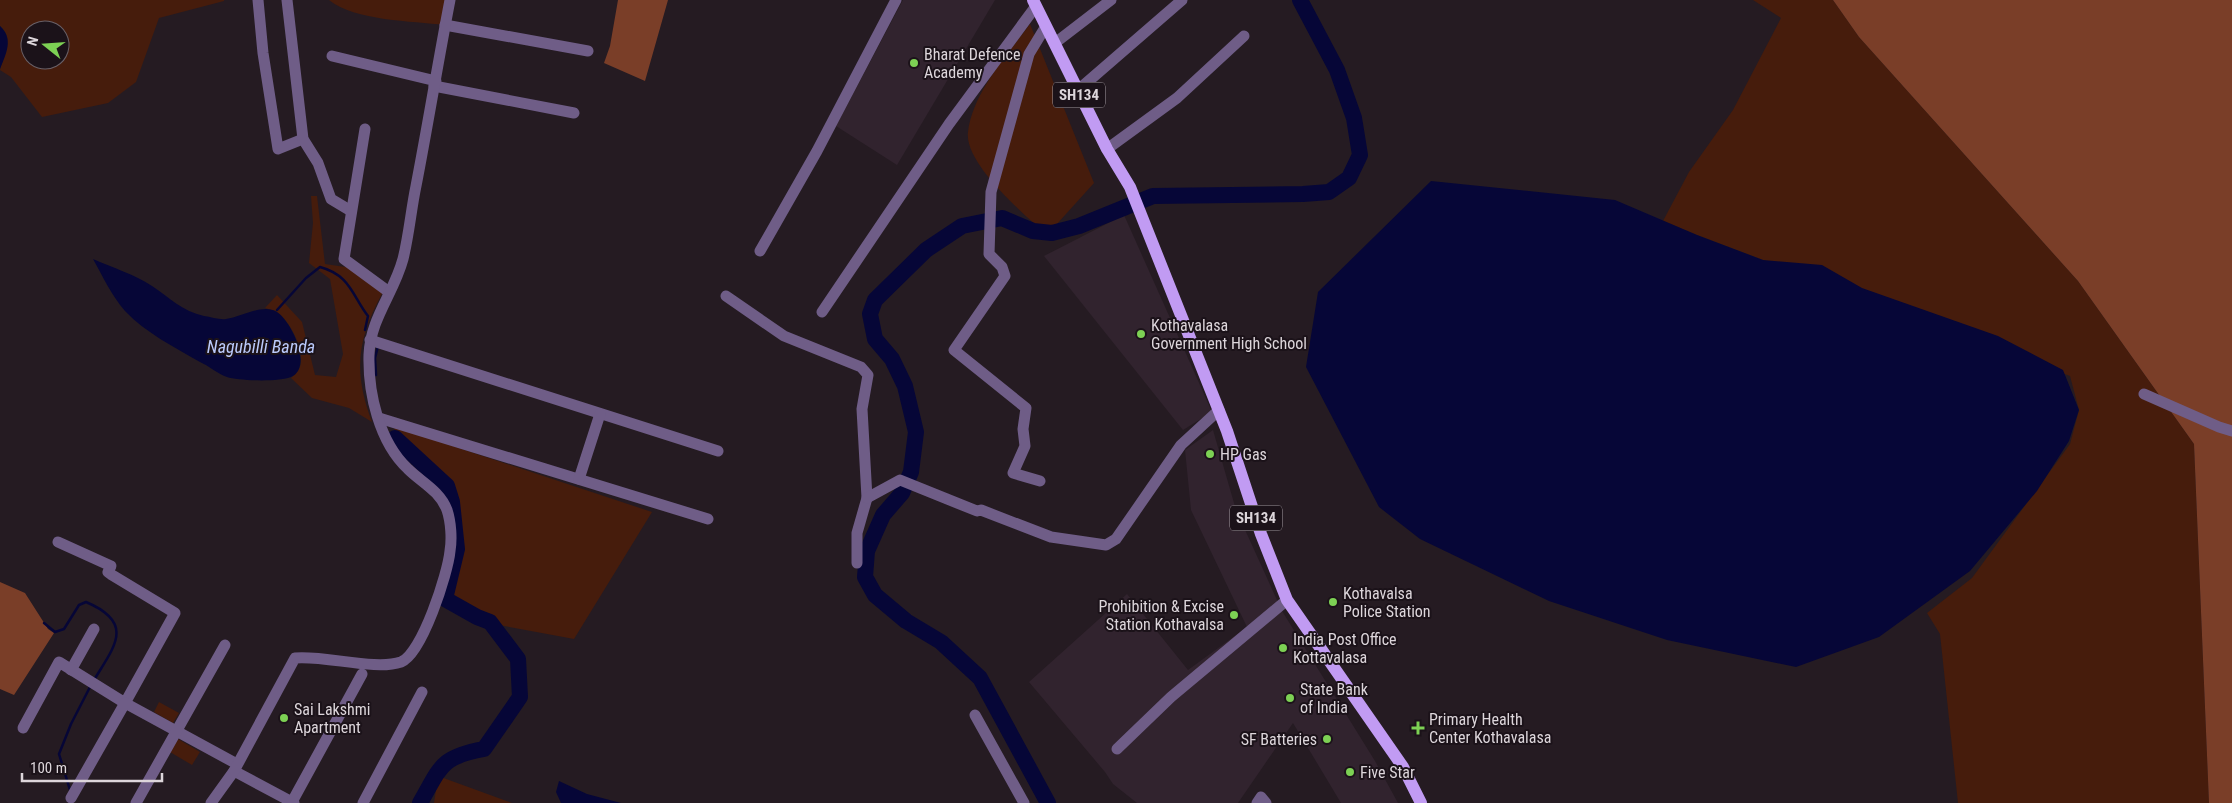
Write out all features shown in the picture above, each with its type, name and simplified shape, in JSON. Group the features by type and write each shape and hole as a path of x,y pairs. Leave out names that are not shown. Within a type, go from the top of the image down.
{"main road":[{"name":"SH134","path":"1034,3 1107,149 1130,187 1219,410 1286,600 1403,767 1421,803"}],"street":[{"path":"258,0 263,53 278,149 304,139"},
{"path":"287,0 304,139 318,163 331,198 350,211"},
{"path":"211,803 236,768 295,658 322,658 379,664 402,662 414,651 429,623 450,552 446,510 439,497 408,470 392,451 372,395 369,370 371,341 377,319 403,258 450,0"},
{"path":"760,251 817,151 896,0"},
{"path":"1055,43 1111,0"},
{"path":"1077,90 1182,0"},
{"path":"822,312 949,124 1034,3"},
{"path":"445,24 588,51"},
{"path":"1040,481 1013,473 1025,446 1023,429 1026,408 954,350 1005,276 1002,267 989,254 991,192 1029,54 1046,26"},
{"path":"1107,149 1177,98 1244,36"},
{"path":"332,56 435,83 574,113"},
{"path":"365,129 350,211 344,259 389,292"},
{"path":"726,296 784,336 861,367 868,375 862,409 867,498 858,533 857,563"},
{"path":"371,341 718,451"},
{"path":"2144,394 2232,431"},
{"path":"867,498 900,480 977,511 981,510 1051,537 1106,545 1116,540 1181,445 1219,410"},
{"path":"578,479 600,414"},
{"path":"379,418 708,519"},
{"path":"58,542 111,566 108,572 112,575 175,613 71,798"},
{"path":"1117,749 1171,697 1286,600"},
{"path":"71,670 94,628"},
{"path":"136,803 225,645"},
{"path":"23,728 59,662 293,802 362,674"},
{"path":"363,803 422,692"},
{"path":"975,716 1024,803"},
{"path":"1257,803 1261,797 1266,803"}],"shaded area":[{"path":"0,0 224,0 159,18 136,82 108,103 42,117 11,77 0,70 8,41 0,26"},
{"path":"329,0 450,0 445,25 368,16 340,7"},
{"path":"618,0 668,0 645,81 604,63 610,46"},
{"name":"Bharat Defence Academy","path":"903,0 995,0 897,165 836,126"},
{"path":"1753,0 1833,0 1859,37 2078,281 2194,444 2209,803 1958,803 1940,634 1927,613 1972,578 2070,444 2079,410 2070,376 1663,221 1689,172 1733,110 1781,18"},
{"path":"1833,0 2232,0 2232,803 2209,803 2194,444 2078,281 1859,37"},
{"path":"1030,24 1094,183 1047,235 1011,202 985,173 969,145 968,132 971,117 984,88"},
{"path":"311,196 317,196 325,264 352,268 383,292 368,325 361,356 362,387 372,422 349,408 312,398 291,378 301,363 299,346 287,322 275,311 265,308 277,295 302,322 315,375 336,377 343,354 330,279 309,263 313,223"},
{"name":"Kothavalasa Government High School","path":"1124,215 1212,412 1183,430 1044,256"},
{"path":"392,426 652,512 574,639 477,621 440,604 458,564 460,542 457,504 449,481 416,455"},
{"path":"1213,430 1236,510 1282,611 1375,761 1398,803 1341,803 1293,723 1238,803 1137,803 1113,784 1029,682 1127,594 1188,670 1247,627 1191,510 1185,450"},
{"path":"0,582 25,593 48,629 54,633 14,695 0,689"},
{"path":"159,702 179,713 173,723 154,712"},
{"path":"178,739 200,752 192,765 170,752"},
{"path":"438,776 512,803 434,803"}],"water":[{"path":"0,26 8,41 0,69"},
{"path":"1431,181 1615,200 1697,235 1763,260 1822,265 1862,288 1998,336 2063,370 2079,410 2069,441 2037,491 1970,571 1879,637 1796,667 1667,640 1549,601 1420,539 1379,507 1306,367 1318,292"},
{"name":"Nagubilli Banda","path":"93,259 138,278 196,314 224,319 265,309 277,312 289,325 298,344 300,364 297,372 286,379 269,380 241,379 220,374 161,339 133,319 116,299"},
{"path":"559,781 587,794 621,803 561,803 556,792"}],"waterway":[{"path":"1048,803 980,678 941,642 906,621 875,595 865,577 867,551 883,515 902,493 911,472 916,432 905,386 892,359 875,339 870,314 875,300 926,250 962,226 1002,218 1033,231 1052,233 1079,226 1153,196 1329,192 1349,178 1360,155 1354,118 1337,70 1300,0"},
{"path":"277,310 306,278 320,267 338,275 344,280 368,316 365,330"},
{"path":"376,375 375,358 378,346"},
{"path":"395,438 447,486 452,502 457,549 445,599 490,622 518,659 520,697 484,749 469,752 450,760 438,772 420,803"},
{"path":"44,623 55,632 64,629 79,605 86,602 102,610 111,618 116,627 116,636 108,657 94,680"},
{"path":"70,790 59,754 71,724 91,685"}],"place":[{"name":"Bharat Defence Academy","path":"914,63"},
{"name":"Kothavalasa Government High School","path":"1141,334"},
{"name":"HP Gas","path":"1210,454"},
{"name":"Kothavalsa Police Station","path":"1333,602"},
{"name":"Prohibition & Excise Station Kothavalsa","path":"1234,615"},
{"name":"India Post Office Kottavalasa","path":"1283,648"},
{"name":"State Bank of India","path":"1290,698"},
{"name":"Sai Lakshmi Apartment","path":"284,718"},
{"name":"Primary Health Center Kothavalasa","path":"1418,728"},
{"name":"SF Batteries","path":"1327,739"},
{"name":"Five Star","path":"1350,772"}]}
